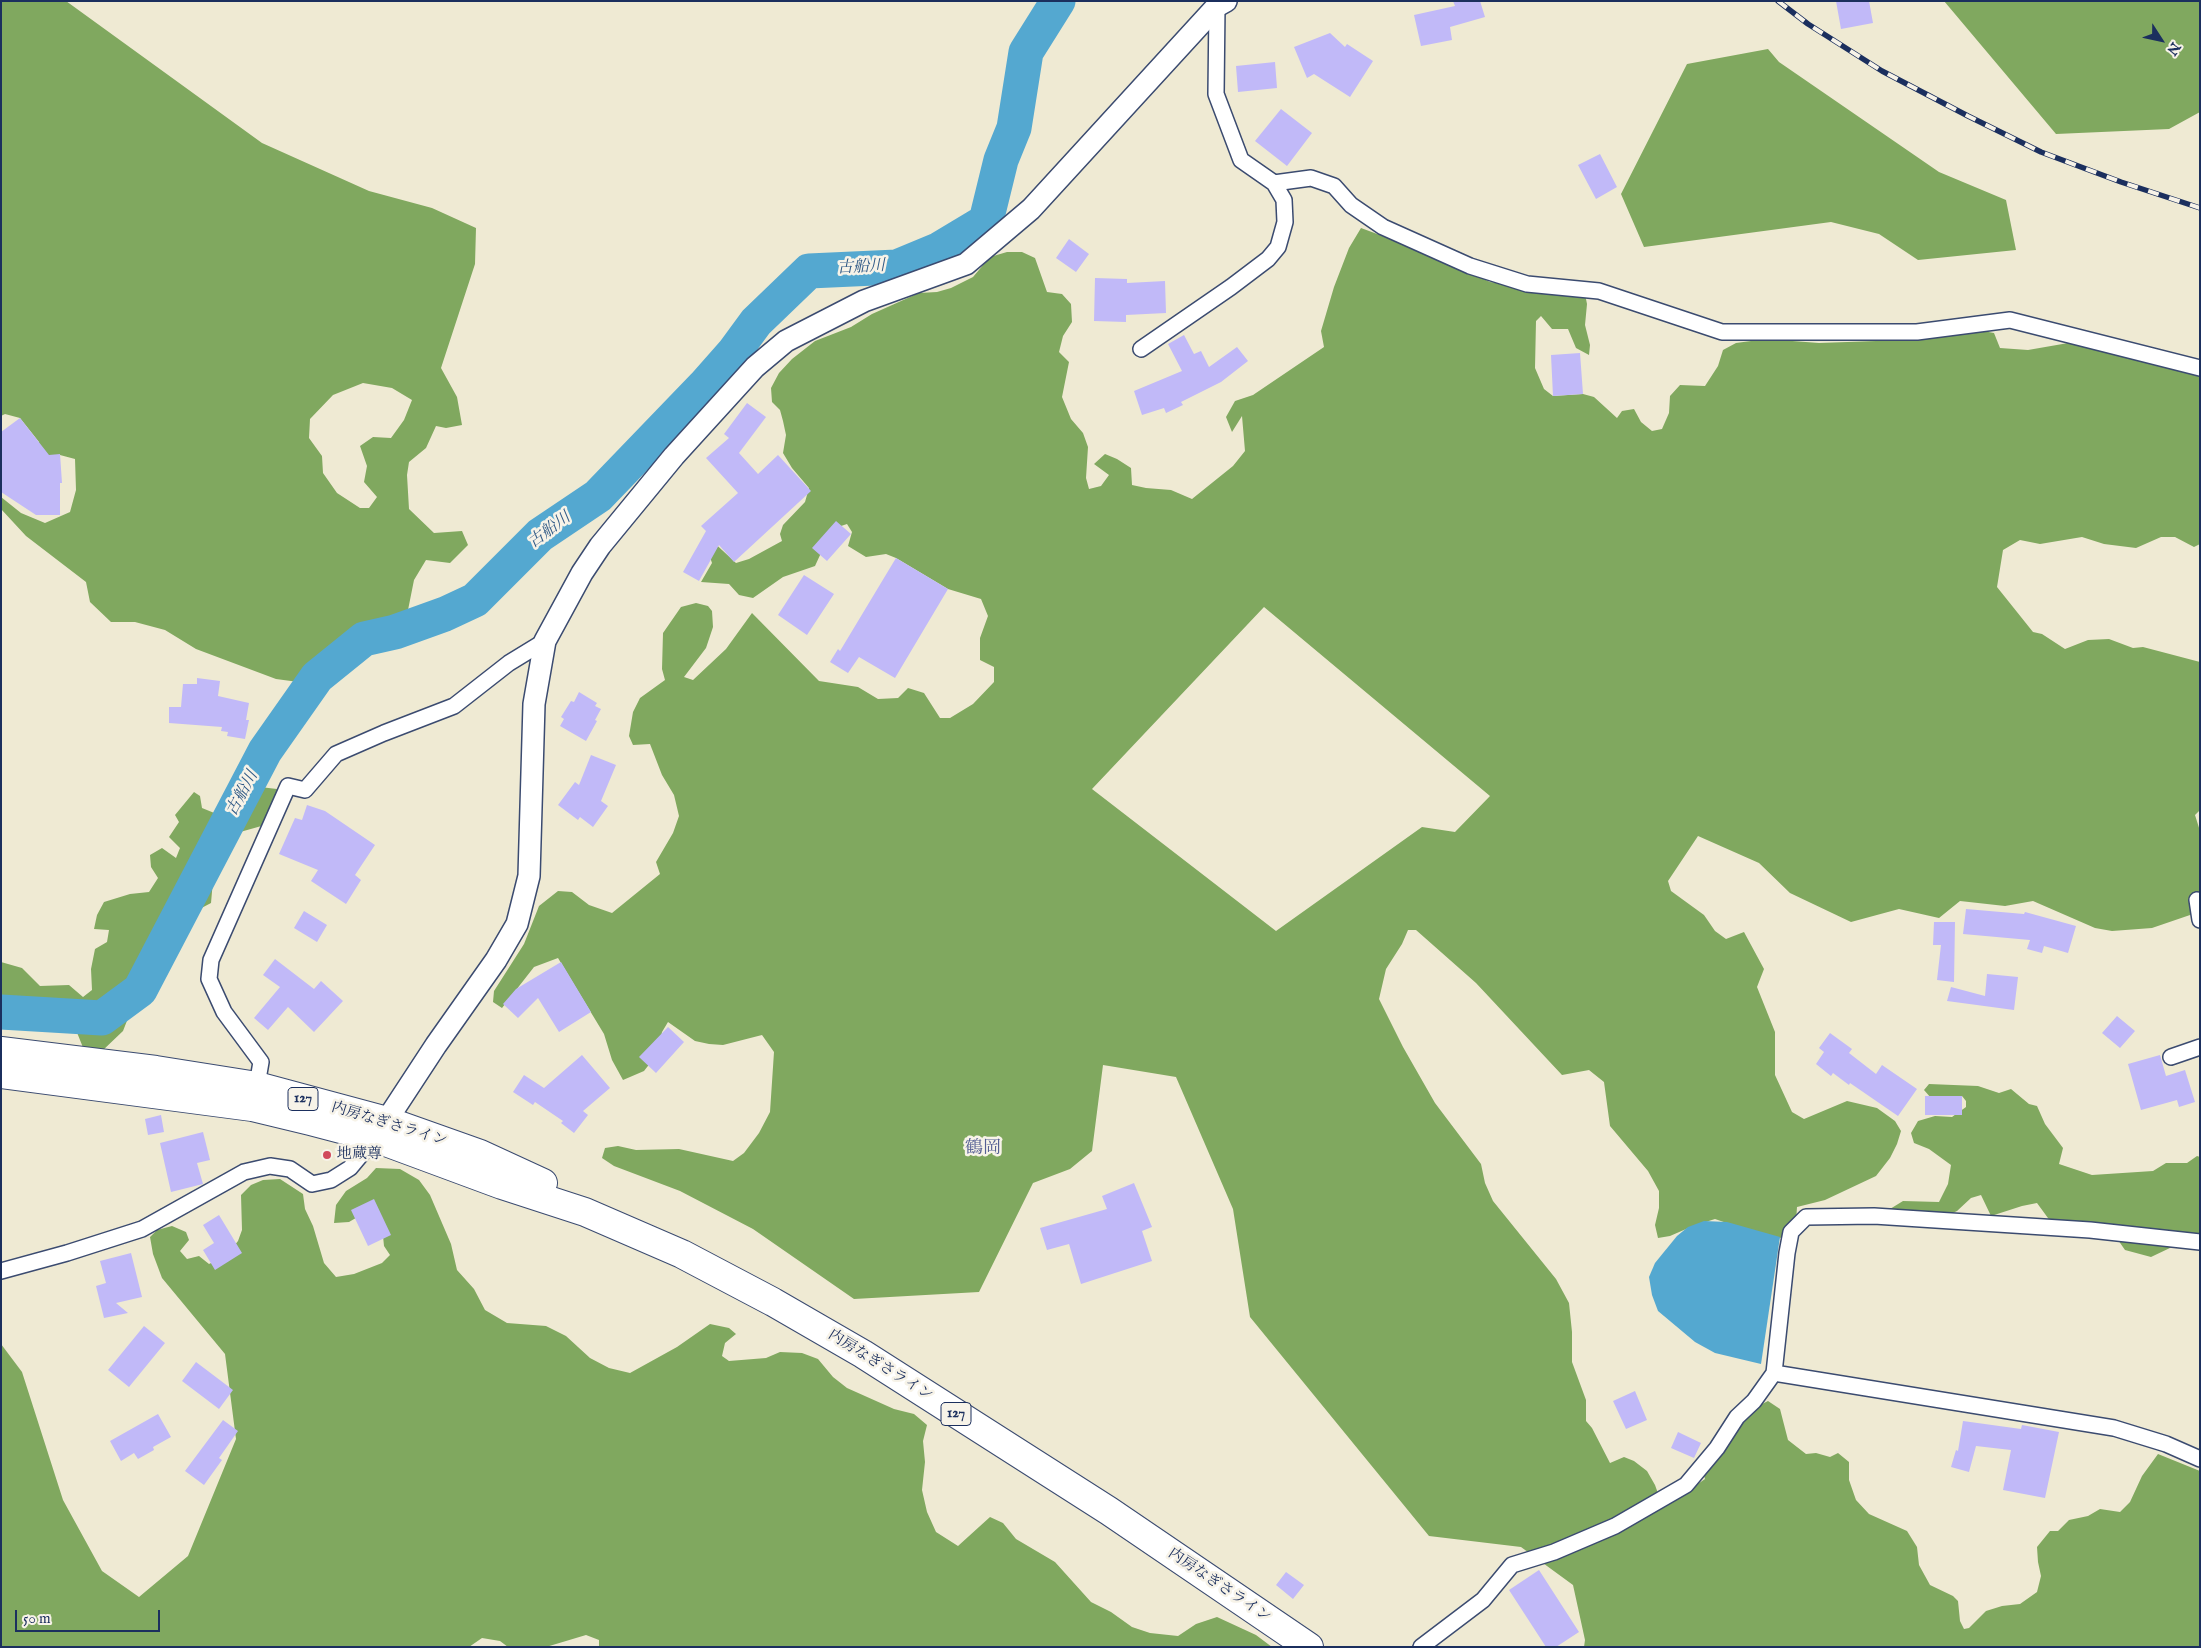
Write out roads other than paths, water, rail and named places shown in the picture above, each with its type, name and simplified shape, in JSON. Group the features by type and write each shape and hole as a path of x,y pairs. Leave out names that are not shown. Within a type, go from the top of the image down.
{"highway":[{"name":"内房なぎさライン","path":"1,1051 156,1070 381,1130 502,1185 585,1212 682,1254 773,1302 863,1354 1109,1511 1309,1647"},
{"name":"内房なぎさライン","path":"1,1074 255,1097"}],"street":[{"path":"1141,349 1268,259 1278,247 1285,222 1284,200 1274,183 1241,160 1216,94 1222,4"},
{"path":"1,1271 142,1229 244,1172 270,1166 290,1169 312,1184 331,1180 350,1168 381,1130 436,1045 496,960 517,924 529,876 534,704 545,641 582,574 600,546 674,456 755,367 786,341 864,301 966,264 1031,209 1222,4"},
{"path":"1274,183 1311,178 1334,186 1351,205 1383,227 1470,266 1526,284 1599,291 1722,332 1917,332 2010,320 2200,368"},
{"path":"255,1097 261,1062 224,1012 209,979 211,960 288,786 305,790 336,754 454,706 509,663 545,641"},
{"path":"2197,900 2200,920"},
{"path":"2171,1057 2200,1048"},
{"path":"1421,1647 1483,1600 1512,1566 1554,1552 1615,1526 1686,1485 1717,1448 1737,1417 1754,1401 1774,1373 1791,1232 1806,1217 1874,1216 2090,1230 2200,1242"},
{"path":"1774,1373 2114,1428 2166,1444 2200,1459"}],"water":[{"path":"1704,1221 1727,1222 1780,1237 1761,1364 1715,1353 1695,1342 1658,1311 1652,1295 1649,1277 1655,1263 1677,1236 1688,1227"}],"waterway":[{"name":"古船川","path":"1,1012 102,1018 140,990 265,751 317,677 364,639 395,632 445,614 475,600 540,535 598,496 704,386 734,352 756,322 809,271 897,267 938,250 983,223 987,217 1001,160 1014,128 1026,52 1058,1"}],"railway":[{"path":"1778,1 1808,24 1882,71 2041,152 2121,182 2200,208"}],"place":[{"name":"地蔵尊","path":"327,1155"}],"district":[{"name":"鶴岡","path":"983,1149"}]}
